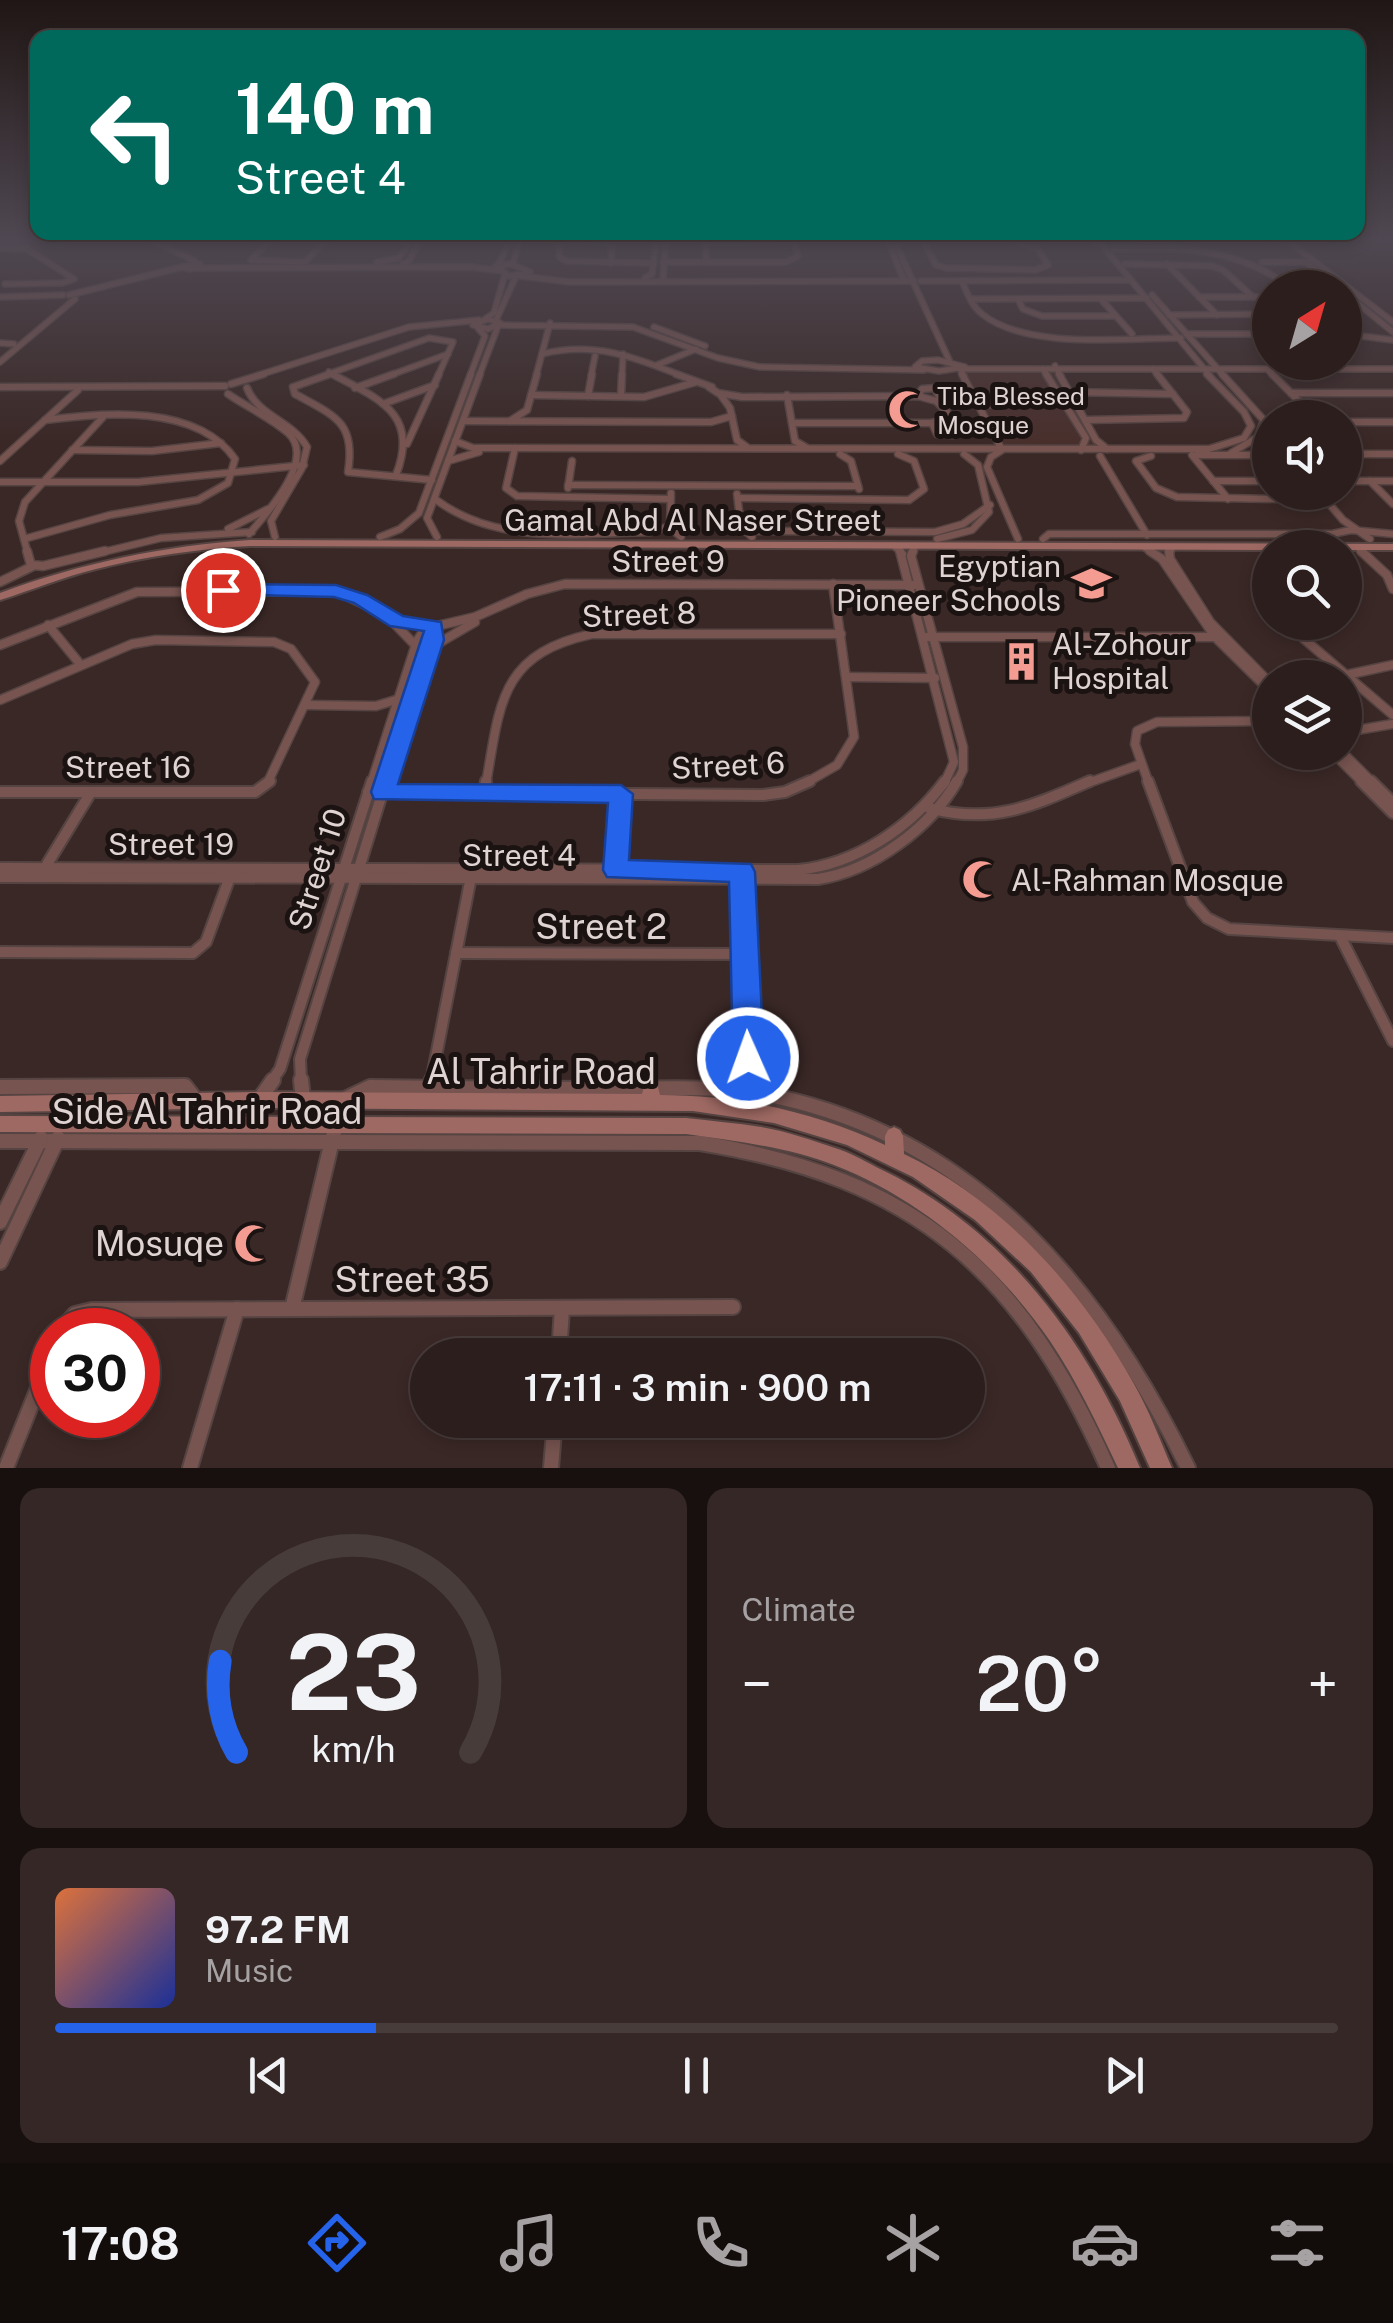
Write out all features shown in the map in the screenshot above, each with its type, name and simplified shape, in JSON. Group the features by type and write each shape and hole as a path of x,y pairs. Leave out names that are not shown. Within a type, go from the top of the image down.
{"main road":[{"name":"Gamal Abd Al Naser Street","path":"0,584 119,551 248,534 561,541"},
{"name":"Gamal Abd Al Naser Street","path":"589,541 748,534 1147,540 1168,555 1252,547"},
{"name":"Gamal Abd Al Naser Street","path":"1362,539 1393,537"},
{"name":"Gamal Abd Al Naser Street","path":"0,597 93,564 194,546 589,541 915,546 1252,538"},
{"name":"Gamal Abd Al Naser Street","path":"1362,540 1393,547"},
{"name":"Al Tahrir Road","path":"0,1104 259,1100 342,1103 651,1096 790,1116 848,1134 933,1176 988,1217 1040,1268 1111,1364 1160,1468"},
{"name":"Al Tahrir Road","path":"0,1124 52,1132 298,1123 334,1133 686,1126 757,1133 827,1153 919,1196 997,1257 1080,1366 1129,1468"},
{"path":"894,1136 895,1158"}],"street":[{"path":"0,354 53,307"},
{"path":"0,362 61,307"},
{"path":"247,388 422,328 478,323 494,314 495,307"},
{"path":"380,537 424,513 435,499 504,307"},
{"path":"928,307 949,360"},
{"path":"977,307 985,317 1014,329 1055,335 1252,334"},
{"path":"1022,307 1036,315 1114,316"},
{"path":"1107,307 1123,332"},
{"path":"448,462 471,453 498,452 810,449 854,454 1209,449 1244,438 1249,432 1249,419 1155,307"},
{"path":"1162,307 1183,336"},
{"path":"1209,307 1217,315"},
{"path":"1362,307 1393,332"},
{"path":"1373,307 1393,322"},
{"path":"1169,315 1252,314"},
{"path":"437,537 424,513 433,476 485,336 478,323"},
{"path":"0,389 227,389 409,327 478,323 636,324 666,330 749,361 842,368 915,364 926,356 949,360 961,367 1252,368"},
{"path":"509,421 527,410 550,323"},
{"path":"550,323 633,328 760,367 924,370 1055,366 1393,367"},
{"path":"1362,336 1393,340"},
{"path":"396,475 452,340 434,338 298,383 292,391 337,420 348,433 352,450 348,472 396,475 412,476 433,476"},
{"path":"545,342 563,348 623,354 708,386 754,395 918,396 945,409"},
{"path":"0,345 12,345"},
{"path":"542,354 563,348"},
{"path":"586,349 595,356"},
{"path":"657,365 696,349"},
{"path":"347,351 365,360"},
{"path":"595,356 608,351"},
{"path":"356,388 448,354"},
{"path":"620,396 623,354"},
{"path":"588,396 595,356"},
{"path":"421,364 444,364"},
{"path":"915,364 924,370"},
{"path":"1055,366 1097,441 1110,450"},
{"path":"961,367 998,450"},
{"path":"1209,367 1252,411"},
{"path":"1362,367 1393,367"},
{"path":"842,368 848,396"},
{"path":"1043,369 1086,438 1081,450"},
{"path":"1085,420 1179,420 1187,412 1154,369"},
{"path":"329,372 383,404 397,418 407,444"},
{"path":"1278,380 1300,400"},
{"path":"531,395 644,397 696,382"},
{"path":"0,389 227,389 245,384 252,402 302,436 307,454 270,516 248,534 221,532 136,542 33,566 0,584"},
{"path":"383,404 435,385"},
{"path":"708,386 731,412 735,434"},
{"path":"918,396 922,389 935,388 940,392 954,435 937,434 932,423"},
{"path":"227,389 290,434 298,449 299,467 270,516 270,529 275,537"},
{"path":"0,458 52,413 62,390"},
{"path":"0,458 60,400 78,390"},
{"path":"718,393 754,395"},
{"path":"1291,393 1393,393"},
{"path":"1062,399 1173,394"},
{"path":"408,395 429,396"},
{"path":"788,396 796,441 810,449"},
{"path":"463,421 711,422 731,412 742,397"},
{"path":"792,423 932,423 945,409"},
{"path":"457,410 467,410"},
{"path":"527,410 537,422"},
{"path":"52,413 63,417"},
{"path":"33,566 19,520 22,508 103,417"},
{"path":"24,539 110,515 206,498 225,487 231,474 234,453 194,426 172,419 45,420"},
{"path":"711,422 735,434 751,449"},
{"path":"1362,422 1393,422"},
{"path":"720,449 735,434"},
{"path":"1227,455 1252,440"},
{"path":"456,441 473,448 514,453 964,454 981,450"},
{"path":"782,449 796,441"},
{"path":"72,450 152,452 221,444"},
{"path":"978,464 998,450"},
{"path":"998,450 988,467 1018,539"},
{"path":"557,452 572,462"},
{"path":"566,498 572,462 589,452"},
{"path":"514,453 506,488 526,498 670,499"},
{"path":"851,500 859,490 854,454"},
{"path":"898,454 914,461"},
{"path":"914,461 924,454"},
{"path":"937,539 972,530 986,518 990,505 978,464 964,454"},
{"path":"1252,454 1143,456 1136,461 1164,493 1183,498 1252,498"},
{"path":"1362,454 1393,454"},
{"path":"1192,455 1228,499"},
{"path":"1100,456 1147,540"},
{"path":"738,498 909,500 922,493 914,461"},
{"path":"0,482 134,482 299,467"},
{"path":"1213,481 1252,481"},
{"path":"1362,481 1393,481"},
{"path":"1370,481 1392,502"},
{"path":"568,485 859,490 873,500"},
{"path":"660,537 670,526 671,486"},
{"path":"736,486 748,534 935,532 975,519 990,505"},
{"path":"435,499 462,520 508,531 650,532 670,526"},
{"path":"221,532 274,505"},
{"path":"670,526 681,537"},
{"path":"1362,537 1393,537"},
{"name":"Street 4","path":"341,874 826,878 850,872 881,855 928,807 954,787 964,763 914,585 902,554 894,546"},
{"name":"Street 4","path":"914,585 911,556 915,546"},
{"path":"1362,550 1393,586"},
{"path":"1168,555 1219,637 1252,673"},
{"name":"Street 9","path":"430,626 480,618 535,590 565,584 914,585"},
{"name":"Street 6","path":"368,792 762,795 795,788 823,776 837,766 854,738 833,584"},
{"path":"0,646 124,596 166,590 336,591 360,599 389,618 416,646"},
{"path":"389,618 430,626"},
{"path":"429,648 480,618"},
{"path":"48,626 80,664"},
{"name":"Street 10","path":"298,1123 305,1112 298,1080 300,1059 383,792 401,714 399,699 416,646 430,626"},
{"name":"Street 10","path":"250,1123 252,1110 280,1069 368,792 401,714 412,698 429,648 430,626"},
{"name":"Street 8","path":"484,793 509,680 522,664 567,640 592,634 841,634"},
{"path":"927,637 1219,637 1252,667"},
{"path":"1305,640 1328,660"},
{"path":"0,700 80,664 144,642 274,642 291,649 312,676 315,688 308,705 376,706 401,714"},
{"path":"1362,672 1393,666"},
{"path":"847,677 939,678"},
{"path":"1362,688 1393,714"},
{"path":"376,706 412,698"},
{"name":"Street 16","path":"0,792 255,792 271,781 308,705"},
{"path":"1252,721 1148,724 1134,737 1193,902 1207,918 1240,931 1393,938"},
{"path":"1362,729 1393,724"},
{"path":"928,807 960,815 1002,814 1141,764"},
{"path":"1350,770 1393,813"},
{"path":"1361,770 1391,798"},
{"path":"42,873 91,792"},
{"path":"616,875 621,794"},
{"name":"Street 19","path":"0,868 42,873"},
{"name":"Street 19","path":"0,877 42,873 341,874"},
{"path":"0,952 187,954 205,944 232,874"},
{"path":"430,1088 472,874"},
{"path":"742,876 750,1093"},
{"path":"1340,936 1393,1040"},
{"name":"Street 2","path":"456,954 745,954"},
{"name":"Side Al Tahrir Road","path":"0,1087 185,1086 192,1095 191,1102"},
{"name":"Side Al Tahrir Road","path":"342,1103 362,1088 651,1096 750,1093 811,1104 894,1136 989,1196 1056,1259 1119,1338 1170,1424 1188,1468"},
{"path":"0,1222 66,1104"},
{"path":"0,1262 52,1132"},
{"name":"Side Al Tahrir Road","path":"0,1141 52,1132 334,1133 700,1143 771,1152 832,1171 928,1223 996,1283 1057,1363 1084,1411 1108,1468"},
{"path":"292,1309 334,1133"},
{"name":"Street 35","path":"160,1310 733,1306"},
{"path":"560,1338 562,1308"},
{"path":"190,1468 238,1309"},
{"path":"6,1468 30,1407"},
{"path":"551,1468 553,1438"}],"shaded area":[{"path":"962,369 1059,369 1101,450 1002,450"}],"place":[{"name":"Tiba Blessed Mosque","path":"907,410"},
{"name":"Egyptian Pioneer Schools","path":"1091,583"},
{"name":"Al-Zohour Hospital","path":"1022,661"},
{"name":"Al-Rahman Mosque","path":"981,880"},
{"name":"Mosuqe","path":"254,1243"}],"route":[{"path":"223,590 336,591 360,599 397,622 434,626 433,640 383,792 621,794 616,870 742,872 748,1058"}]}
